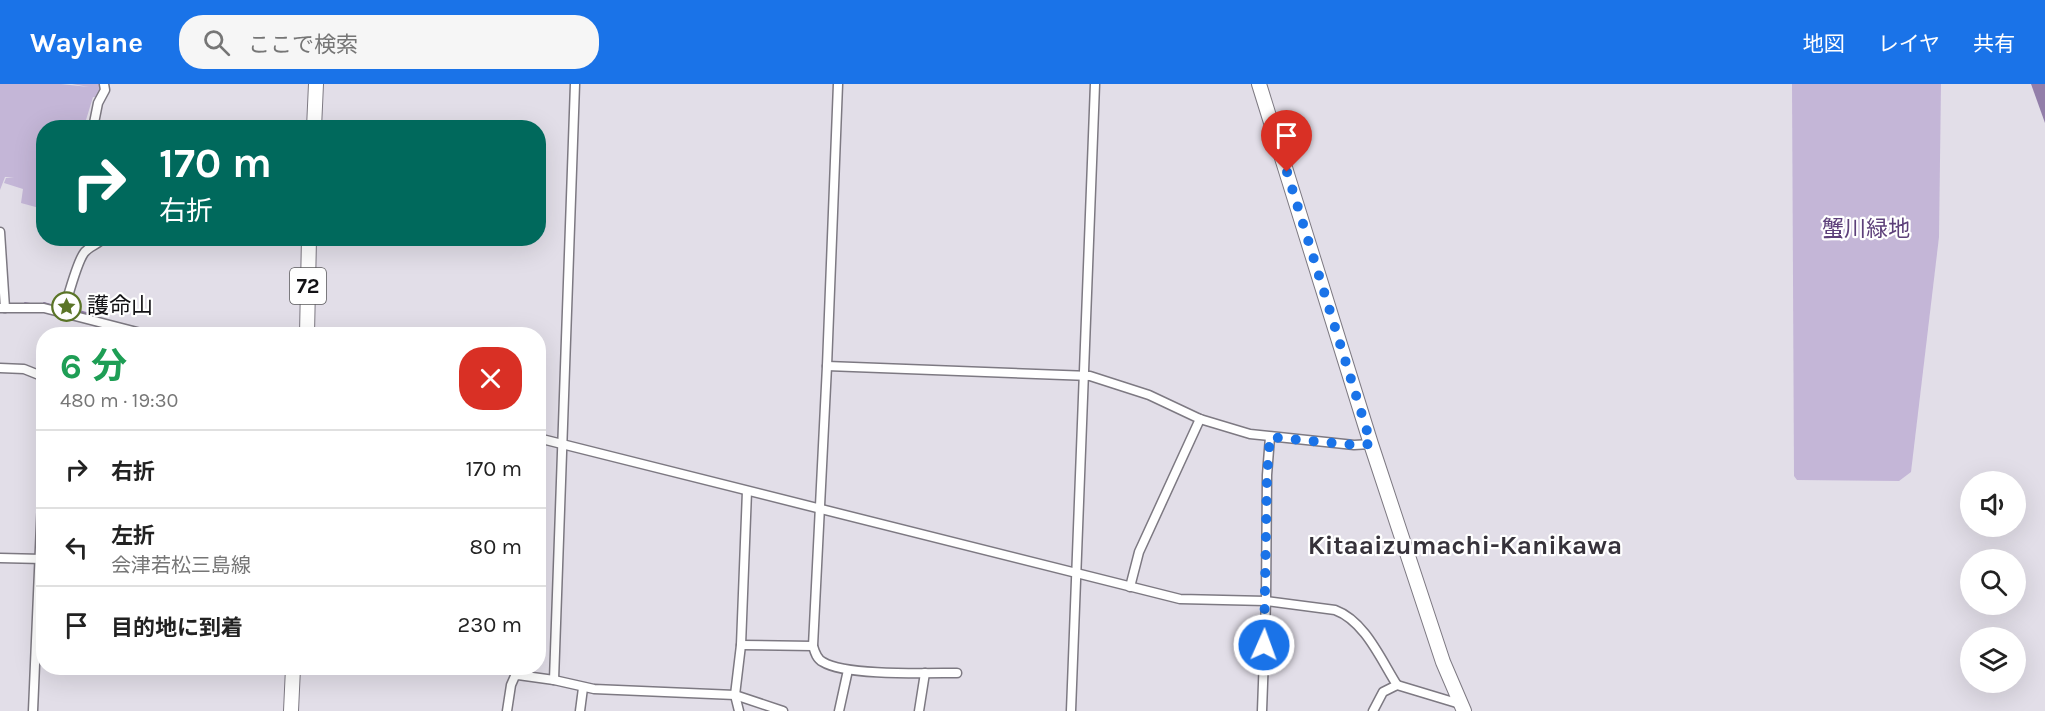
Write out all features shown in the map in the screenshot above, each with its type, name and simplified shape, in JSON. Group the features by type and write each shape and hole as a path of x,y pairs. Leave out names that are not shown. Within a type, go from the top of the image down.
{"main road":[{"path":"314,120 316,84"},
{"path":"1259,84 1371,444 1443,662 1462,707"},
{"name":"72","path":"307,327 309,246"},
{"path":"291,711 293,675"}],"street":[{"path":"95,120 105,84"},
{"path":"554,680 575,84"},
{"path":"838,84 813,646 816,656 823,662 848,670 957,673"},
{"path":"1071,711 1082,376 1095,84"},
{"path":"0,232 3,308 44,308 118,327"},
{"path":"63,313 81,257 85,251 94,246"},
{"path":"827,366 1090,376 1149,395 1200,418 1250,434 1354,445 1371,444"},
{"path":"0,368 24,369 36,374"},
{"path":"1130,587 1139,552 1200,418"},
{"path":"1262,711 1267,475 1270,437"},
{"path":"546,440 1180,599 1266,601 1312,606 1345,614 1369,641 1397,685 1462,707"},
{"path":"739,711 735,695 741,645 747,491"},
{"path":"0,558 36,559"},
{"path":"741,645 813,646"},
{"path":"33,711 36,654"},
{"path":"839,711 848,670"},
{"path":"918,711 925,673"},
{"path":"507,711 511,685 515,676 554,680 583,688 735,695 783,711"},
{"path":"1373,711 1383,692 1397,685"},
{"path":"580,711 583,688"}],"green space":[{"path":"0,84 61,84 89,87 72,84 103,84 99,98 93,97 86,120 36,120 36,207 21,203 23,189 4,183 6,178 14,177 5,177 0,190"},
{"name":"蟹川緑地","path":"1792,84 1941,84 1939,237 1911,472 1899,481 1797,480 1794,476"}],"shaded area":[{"path":"2031,84 2045,84 2045,123"}],"waterway":[{"path":"25,303 30,304"},
{"path":"44,303 54,306"},
{"path":"8,304 20,304"},
{"path":"66,309 76,311"},
{"path":"79,311 93,315"}],"place":[{"name":"護命山","path":"66,306"}],"district":[{"name":"Kitaaizumachi-Kanikawa","path":"1465,545"}],"route":[{"path":"1264,645 1267,475 1270,437 1354,445 1371,444 1359,399 1287,172"}]}
